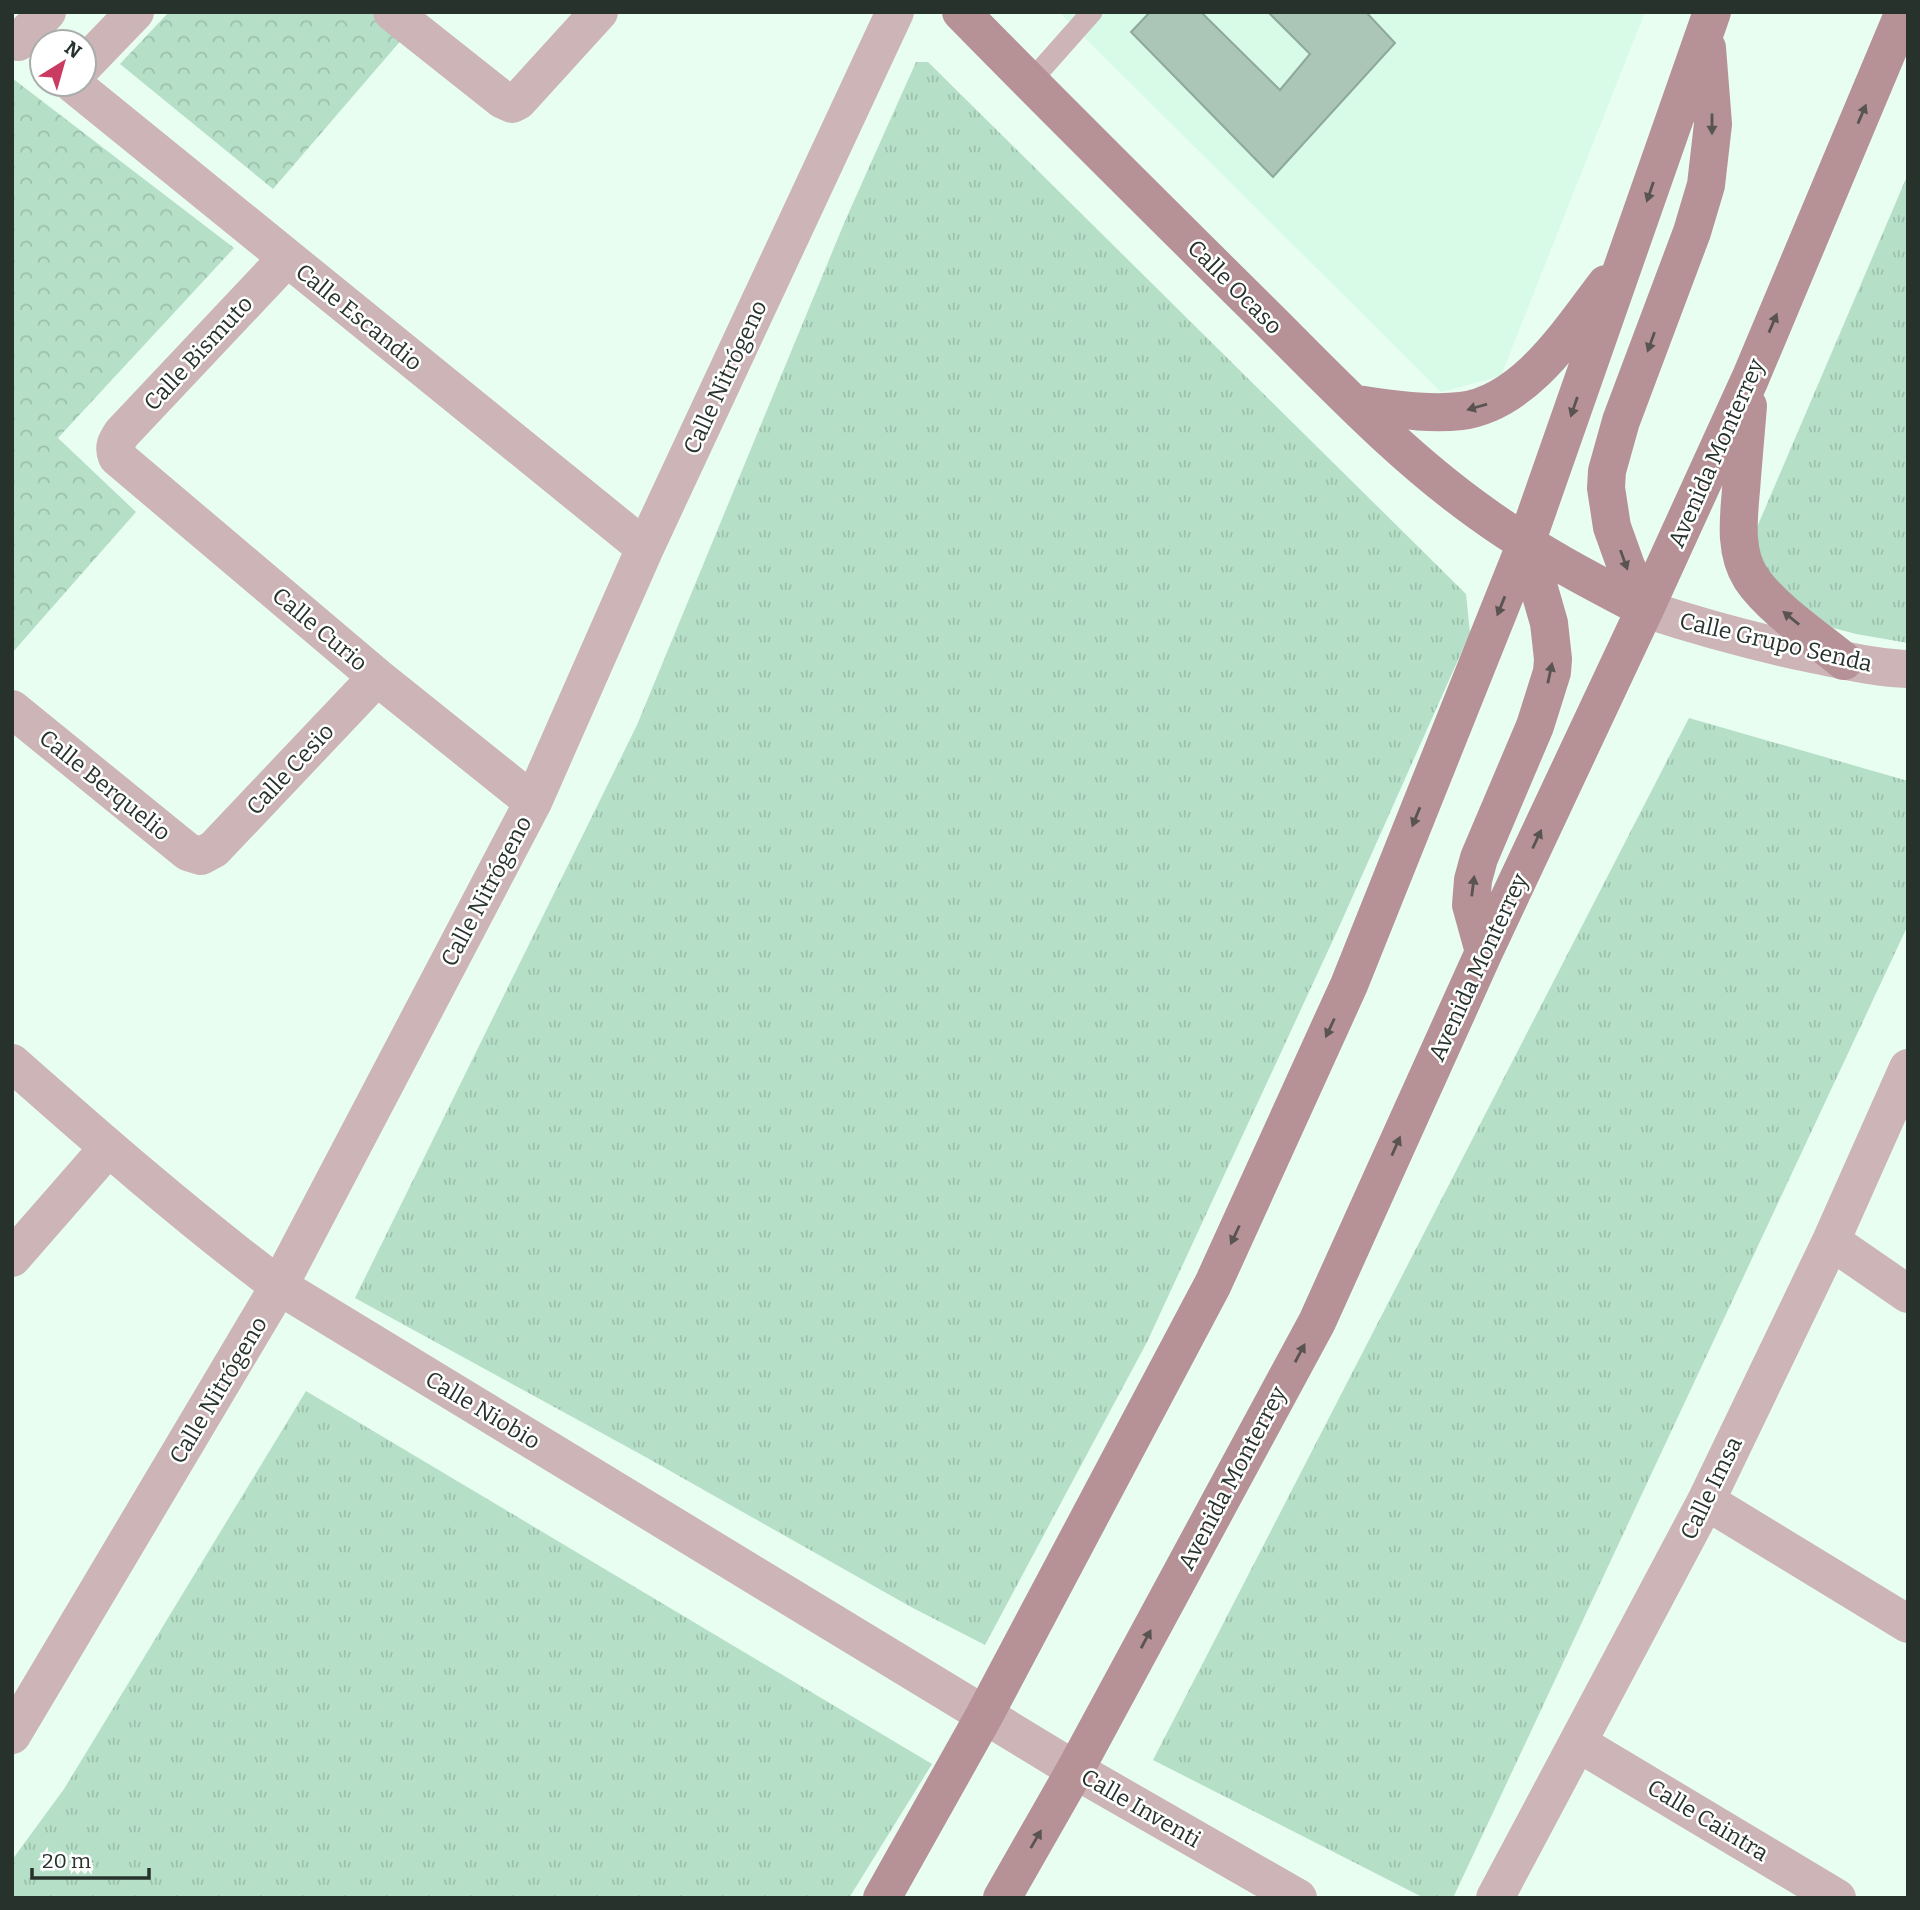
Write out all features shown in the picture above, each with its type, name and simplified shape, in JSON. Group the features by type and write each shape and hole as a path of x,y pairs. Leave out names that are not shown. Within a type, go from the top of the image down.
{"main road":[{"name":"Calle Ocaso","path":"961,12 1354,404 1428,471 1480,512 1526,543 1645,609"},
{"name":"Avenida Monterrey","path":"1002,1898 1075,1770 1317,1322 1484,952 1750,379 1904,12"},
{"path":"882,1898 984,1716 1218,1271 1349,985 1526,543 1709,22"},
{"path":"1645,609 1612,527 1606,488 1607,471 1621,421 1692,232 1706,185 1713,124 1709,22"},
{"path":"1354,404 1431,412 1463,411 1488,404 1515,388 1549,357 1627,257"},
{"path":"1750,379 1739,529 1745,565 1759,589 1773,603 1844,661"},
{"path":"1484,952 1471,905 1473,880 1479,858 1535,726 1552,672 1549,623 1526,543"}],"street":[{"path":"24,46 47,12"},
{"path":"98,50 135,12"},
{"path":"392,12 503,100 512,104 518,101 600,12"},
{"name":"Calle Nitrógeno","path":"12,1735 279,1286 533,802 645,548 895,12"},
{"name":"Calle Escandio","path":"90,98 645,548"},
{"name":"Calle Bismuto","path":"114,449 122,433 287,258"},
{"name":"Calle Curio","path":"114,449 117,457 125,464 377,677 533,802"},
{"name":"Calle Grupo Senda","path":"1645,609 1712,631 1844,661 1908,669"},
{"name":"Calle Cesio","path":"201,856 214,849 377,677"},
{"name":"Calle Berquelio","path":"12,709 188,852 201,856"},
{"name":"Calle Niobio","path":"12,1063 108,1148 279,1286 984,1716"},
{"name":"Calle Imsa","path":"1495,1898 1706,1501 1831,1241 1908,1068"},
{"path":"12,1258 108,1148"},
{"path":"1831,1241 1908,1294"},
{"path":"1706,1501 1908,1624"},
{"name":"Calle Inventi","path":"984,1716 1298,1898"},
{"name":"Calle Caintra","path":"1578,1743 1837,1898"}],"lane":[{"path":"1030,82 1092,12"}],"shaded area":[{"path":"1059,12 1645,12 1501,376 1441,392"}],"green space":[{"path":"169,12 371,12 403,38 273,189 120,64"},
{"path":"916,62 928,62 1466,594 1470,633 1339,927 1147,1342 985,1645 911,1607 642,1455 355,1298 637,725 845,221"},
{"path":"12,78 28,90 28,98 38,98 234,248 58,438 136,512 12,653"},
{"path":"1908,174 1908,643 1856,634 1815,623 1746,553"},
{"path":"1689,718 1908,781 1908,925 1453,1898 1424,1898 1153,1760"},
{"path":"306,1391 932,1764 849,1898 12,1898 12,1860 64,1789"}],"building":[{"path":"1150,12 1201,12 1280,90 1310,54 1268,12 1366,12 1395,43 1273,177 1131,32"}]}
